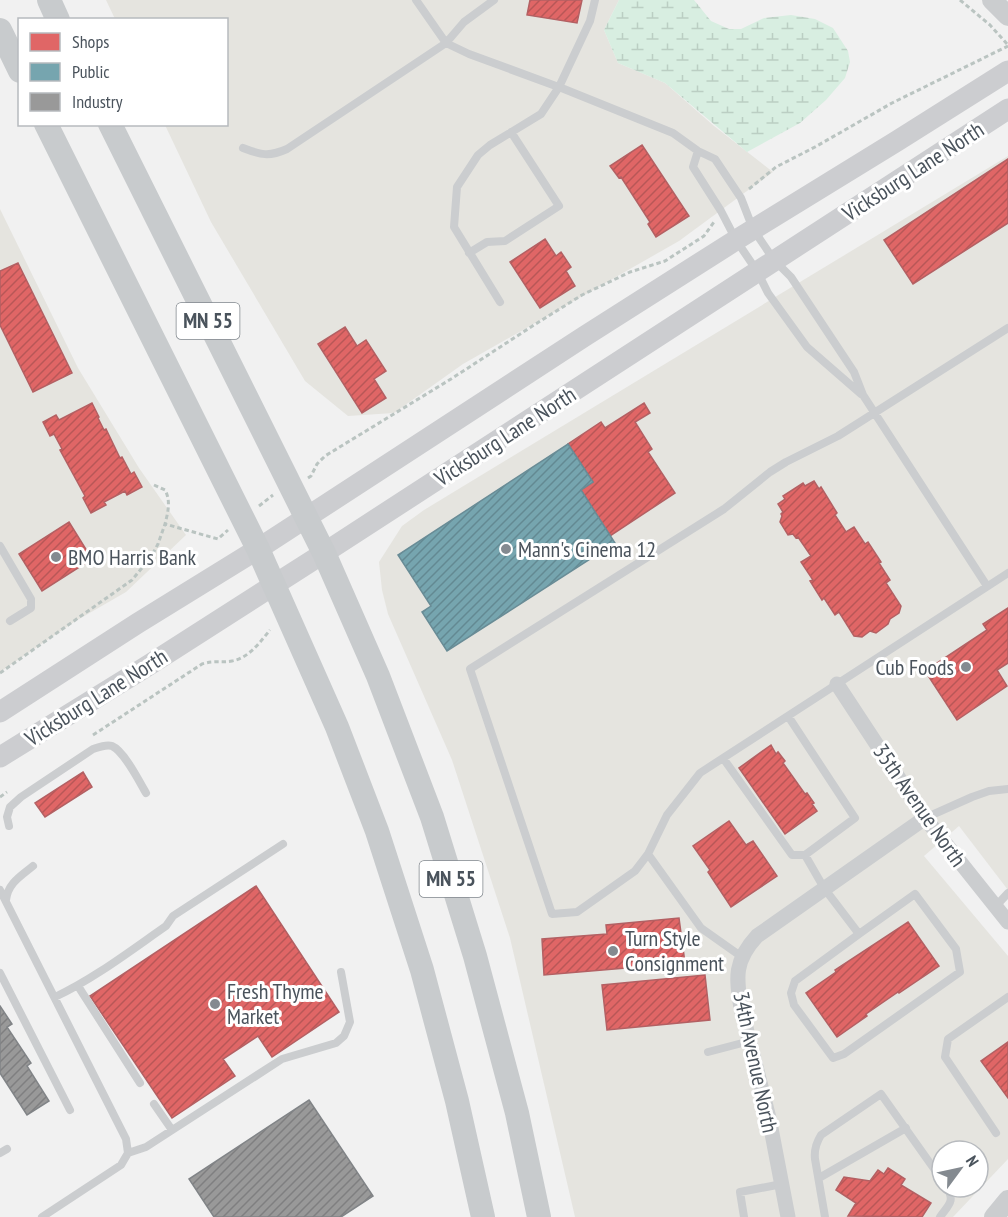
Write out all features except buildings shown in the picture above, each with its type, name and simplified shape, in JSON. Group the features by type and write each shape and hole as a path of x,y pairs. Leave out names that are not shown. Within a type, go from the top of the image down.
{"main road":[{"path":"49,0 57,18"},
{"path":"0,30 18,67"},
{"name":"Vicksburg Lane North","path":"0,712 258,549 745,234 1008,71"},
{"name":"Vicksburg Lane North","path":"0,758 324,553 1008,109"},
{"name":"MN 55","path":"47,126 258,549 337,727 377,831 428,992 457,1101 483,1217"},
{"name":"MN 55","path":"111,126 324,553 378,676 432,817 475,956 517,1113 539,1217"}],"street":[{"path":"992,0 1008,16"},
{"name":"35th Avenue North","path":"837,684 924,818 1008,922"},
{"path":"742,957 748,946 758,936 924,818"},
{"name":"34th Avenue North","path":"742,957 738,972 738,991 769,1118 788,1217"},
{"path":"994,1217 1008,1200"}],"lane":[{"path":"416,0 447,44 673,133 698,151 715,159 741,198 745,234 766,266 791,278 854,372 863,395 874,413 987,586"},
{"path":"243,148 261,155 276,154 287,149 447,44 464,22 494,0"},
{"path":"500,303 454,227 457,187 477,155 541,114 559,87 590,21 595,0"},
{"path":"469,253 487,242 505,241 559,206 511,132"},
{"path":"698,151 693,167 721,211 745,234 766,266 768,293 807,347 863,395"},
{"path":"1008,328 838,436 770,472 724,509 470,669 552,914 577,912 634,871 648,854 667,815 700,773 1008,573"},
{"path":"0,546 31,600 31,608 10,621"},
{"path":"723,758 792,855 805,855 855,818 788,716"},
{"path":"9,825 7,817 10,807 21,797 93,749 103,746 111,746 120,752 146,793"},
{"path":"924,818 989,791 1008,789"},
{"path":"55,997 78,986 166,926 173,916 283,844"},
{"path":"648,854 701,928 742,957"},
{"path":"805,855 824,888 859,934"},
{"path":"6,901 7,892 13,882 33,866"},
{"path":"0,890 126,1139 128,1153 122,1165 42,1217"},
{"path":"995,907 1008,893"},
{"path":"915,894 956,949 960,972 844,1054 833,1058 794,1005 791,993 795,981 859,934 915,894"},
{"path":"128,1153 146,1147 282,1059 336,1043 344,1036 350,1022 341,972"},
{"path":"0,973 70,1110"},
{"path":"78,986 141,1083"},
{"path":"996,1133 945,1057 948,1039 1008,997"},
{"path":"708,1052 750,1041"},
{"path":"825,1217 814,1150 821,1135 881,1094 930,1163"},
{"path":"154,1104 172,1130"},
{"path":"819,1178 906,1128"},
{"path":"744,1217 740,1192 782,1184"},
{"path":"940,1217 951,1199"}],"path":[{"path":"741,198 776,167 892,103 1008,45 960,0"},
{"path":"165,524 218,539 272,496 292,489 311,476 317,464 325,456 451,380 534,325 573,301 630,272 665,261 704,236 721,211"},
{"path":"0,673 132,580 151,557 158,544 169,507 165,490 154,484"},
{"path":"86,740 202,664 212,661 230,661 246,655 270,630"},
{"path":"0,797 10,791"}],"shaded area":[{"path":"106,0 619,0 604,30 618,63 665,83 714,126 773,172 679,241 463,364 394,413 348,416 305,381 211,222 165,126 228,126 228,18 115,18"},
{"path":"1008,156 1008,890 959,826 924,856 1008,956 1008,1159 990,1178 990,1139 930,1139 930,1199 970,1199 953,1217 575,1217 510,938 452,760 388,614 382,590 379,562 402,526 424,510"},
{"path":"0,209 78,368 139,468 186,535 126,592 74,622 0,672"}],"green space":[{"path":"619,0 694,0 711,21 729,29 741,29 764,18 791,15 815,19 833,28 848,51 850,62 845,78 826,100 800,123 747,152 665,83 618,63 604,30"}],"place":[{"name":"Mann's Cinema 12","path":"506,549"},
{"name":"BMO Harris Bank","path":"56,557"},
{"name":"Cub Foods","path":"966,667"},
{"name":"Turn Style Consignment","path":"613,951"},
{"name":"Fresh Thyme Market","path":"215,1004"}]}
